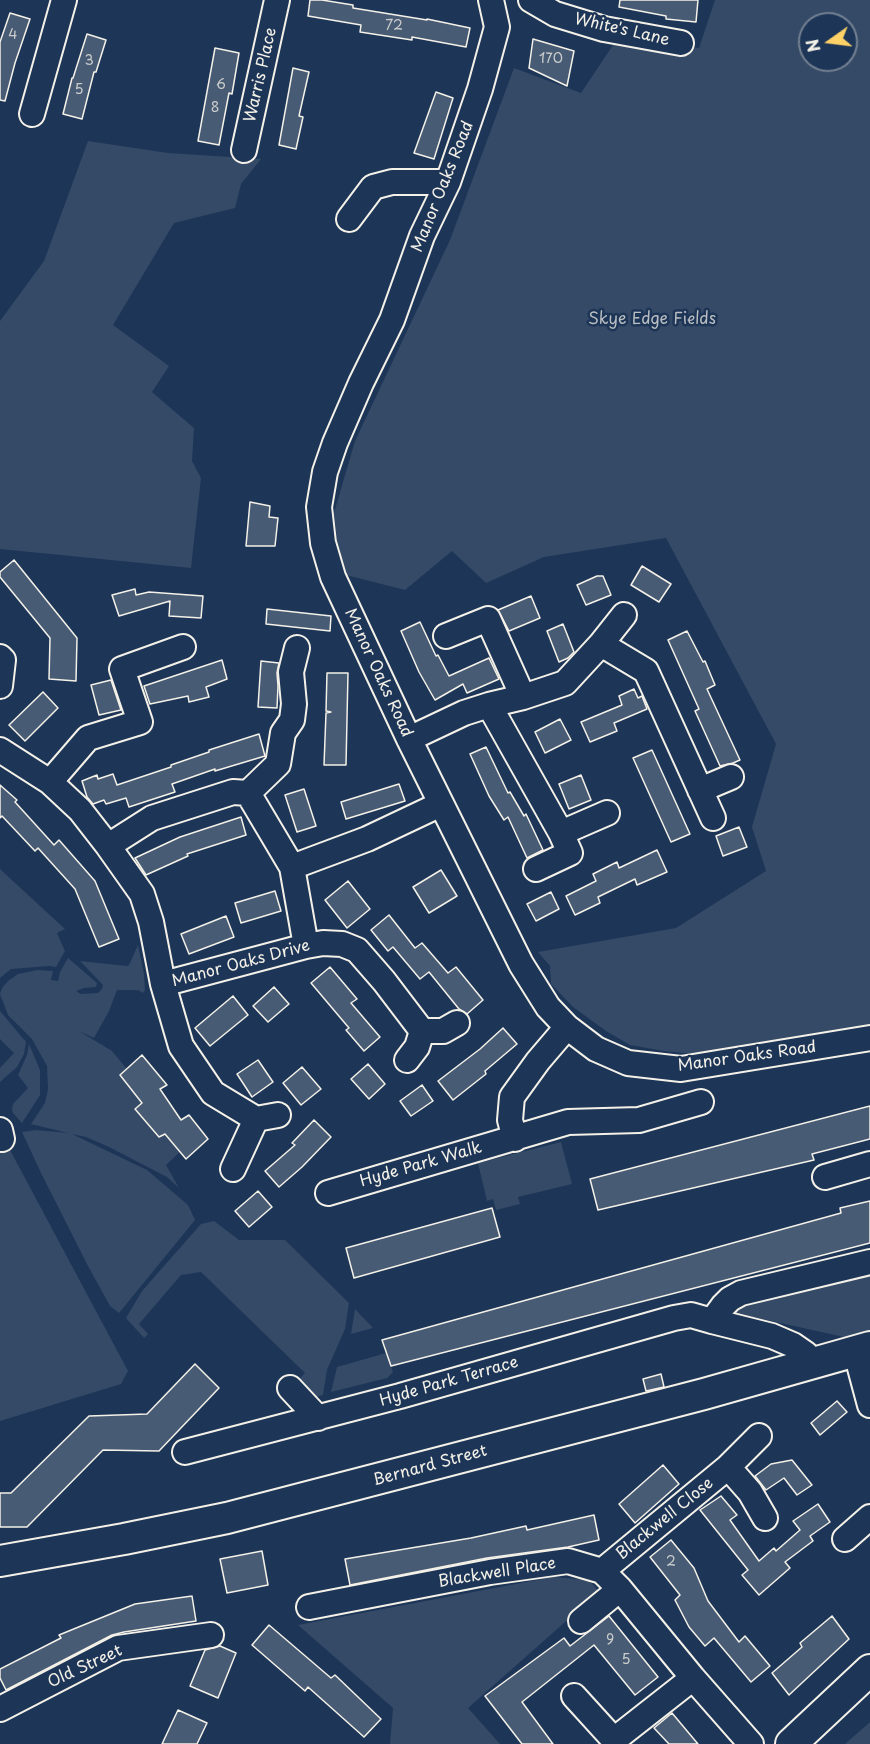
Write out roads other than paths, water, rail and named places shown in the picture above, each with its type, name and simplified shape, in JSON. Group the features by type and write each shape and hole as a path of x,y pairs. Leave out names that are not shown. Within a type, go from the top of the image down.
{"main road":[{"name":"Bernard Street","path":"0,1561 227,1518 587,1425 863,1350"},
{"path":"791,1744 870,1670"}],"street":[{"path":"32,114 64,0"},
{"name":"Warris Place","path":"244,150 277,0"},
{"name":"Manor Oaks Road","path":"491,0 497,27 480,88 448,182 422,236 392,320 361,383 325,472 319,507 323,543 333,577 441,804 521,964 548,1007 567,1027 597,1049 628,1063 681,1069 870,1038"},
{"name":"White's Lane","path":"531,0 555,14 604,29 681,43"},
{"path":"349,219 373,187 392,182 448,182"},
{"path":"410,739 464,713 523,697 565,682 601,644 624,615"},
{"path":"446,636 488,619 523,697"},
{"path":"601,644 646,671 713,818"},
{"path":"50,782 88,738 140,722 122,669 183,647"},
{"path":"108,846 152,818 233,792 248,793 278,764 284,734 292,720 294,704 291,672 297,648"},
{"path":"0,657 3,660 0,686"},
{"path":"489,705 570,853 536,869"},
{"path":"0,750 50,782 80,810 108,846 142,894 151,922 163,984 181,1046 213,1093 267,1117 233,1169"},
{"path":"700,790 731,777"},
{"path":"248,793 292,867 306,946"},
{"path":"292,867 366,839 441,804"},
{"path":"561,833 607,813"},
{"name":"Manor Oaks Drive","path":"163,984 306,946 323,943 342,944 357,950 422,1031"},
{"path":"407,1060 417,1047 422,1031 443,1031 457,1023"},
{"path":"515,1139 510,1120 512,1097 567,1027"},
{"name":"Hyde Park Walk","path":"328,1193 568,1122 639,1120 701,1102"},
{"path":"0,1130 2,1139 0,1139"},
{"path":"825,1177 870,1164"},
{"path":"712,1321 730,1299 741,1293 870,1262"},
{"name":"Hyde Park Terrace","path":"185,1452 400,1396 691,1315 772,1336 793,1345 806,1354 811,1365"},
{"name":"Bernard Street","path":"863,1350 870,1405"},
{"path":"290,1388 318,1418"},
{"name":"Blackwell Close","path":"602,1571 728,1467 759,1436"},
{"name":"Blackwell Close","path":"728,1467 750,1492 765,1518"},
{"path":"845,1539 870,1517"},
{"name":"Blackwell Place","path":"309,1606 489,1572 568,1561 602,1571 620,1589 751,1744"},
{"path":"581,1621 620,1589"},
{"name":"Old Street","path":"0,1709 118,1648 211,1635"},
{"path":"574,1696 614,1740 693,1678"}],"park label":[{"name":"Skye Edge Fields","path":"652,320"}]}
